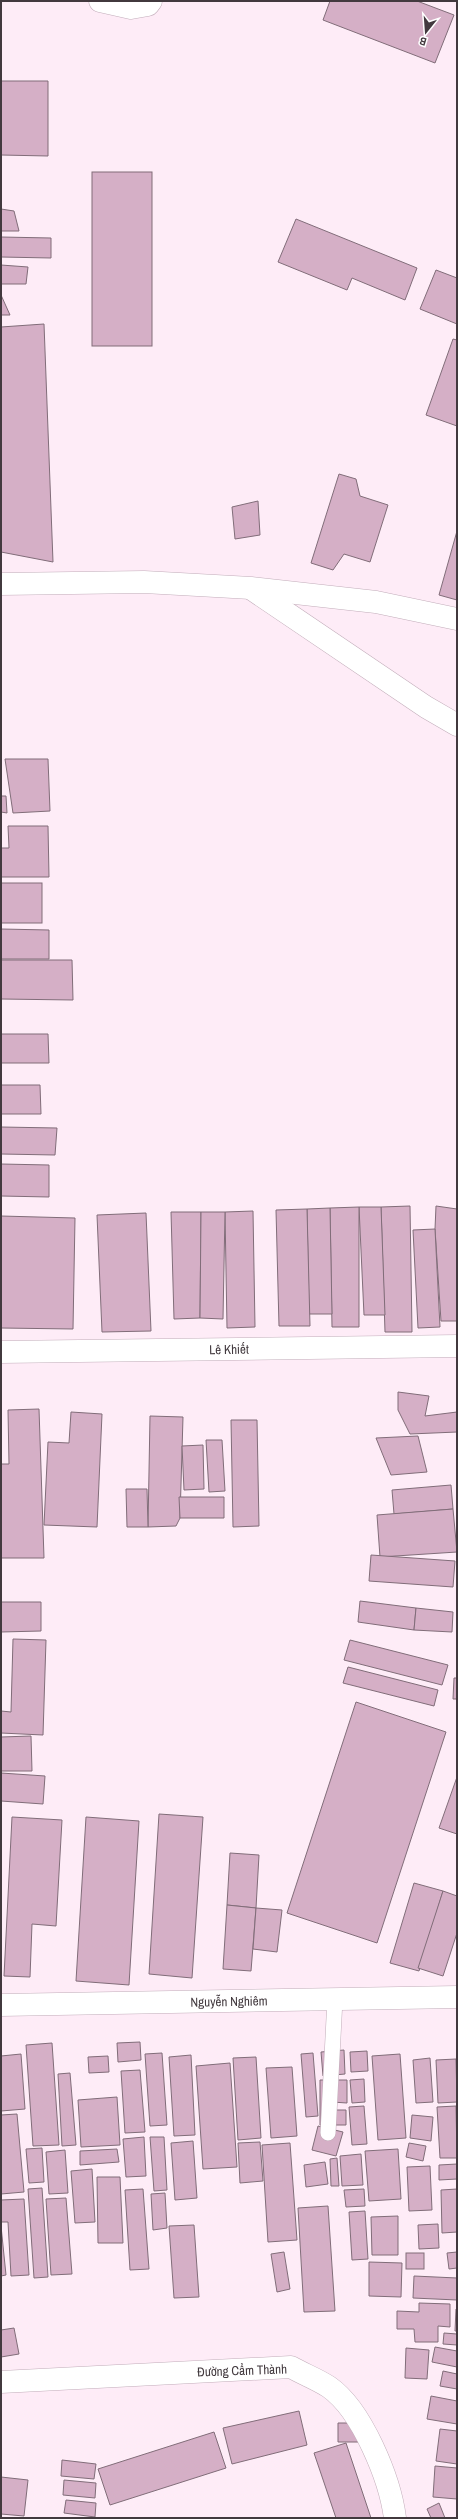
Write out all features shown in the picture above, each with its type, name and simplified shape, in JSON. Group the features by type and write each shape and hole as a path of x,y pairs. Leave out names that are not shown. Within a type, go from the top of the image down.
{"street":[{"path":"100,1 131,8 148,5 151,1"},
{"path":"1,584 144,582 251,588 376,602 457,619"},
{"path":"251,588 426,708 457,725"},
{"name":"Lê Khiết","path":"1,1352 457,1346"},
{"name":"Nguyễn Nghiêm","path":"1,2005 457,1996"},
{"name":"Đường Cẩm Thành","path":"1,2382 291,2367 330,2388 363,2424 392,2499 395,2518"}],"lane":[{"path":"328,2132 335,1999"}],"building":[{"path":"330,1 417,1 454,15 435,63 323,20"},
{"path":"1,81 48,81 48,156 1,155"},
{"path":"92,172 152,172 152,346 92,346"},
{"path":"1,209 14,211 19,231 1,231"},
{"path":"296,219 417,268 405,300 352,278 347,290 278,262"},
{"path":"1,237 51,238 51,258 1,257"},
{"path":"1,265 28,267 26,284 1,284"},
{"path":"436,270 457,278 457,324 420,309"},
{"path":"1,295 10,315 1,315"},
{"path":"44,324 53,562 1,552 1,327"},
{"path":"453,339 457,340 457,426 426,415"},
{"path":"339,474 356,479 360,496 388,505 370,562 344,554 333,570 311,563"},
{"path":"258,501 260,535 235,539 232,507"},
{"path":"457,531 457,600 439,595"},
{"path":"5,759 48,759 50,811 13,813"},
{"path":"1,796 6,796 7,813 1,812"},
{"path":"8,826 48,826 49,877 1,877 1,848 9,848"},
{"path":"1,883 42,883 42,923 1,923"},
{"path":"1,929 49,930 49,959 1,959"},
{"path":"1,960 72,960 73,1000 1,999"},
{"path":"1,1034 48,1034 49,1063 1,1063"},
{"path":"1,1085 40,1085 41,1114 1,1114"},
{"path":"1,1127 57,1128 55,1155 1,1154"},
{"path":"1,1164 49,1165 49,1197 1,1196"},
{"path":"410,1206 412,1332 385,1332 381,1207"},
{"path":"436,1206 457,1209 457,1321 441,1321 435,1229"},
{"path":"359,1207 381,1207 385,1315 364,1315"},
{"path":"359,1207 359,1327 332,1327 330,1208"},
{"path":"330,1208 332,1314 309,1314 307,1209"},
{"path":"307,1209 310,1326 279,1326 276,1210"},
{"path":"253,1211 255,1327 227,1328 225,1212"},
{"path":"171,1212 201,1212 200,1318 174,1319"},
{"path":"201,1212 225,1212 223,1319 200,1318"},
{"path":"146,1213 151,1331 102,1332 97,1215"},
{"path":"1,1216 75,1218 73,1329 1,1328"},
{"path":"435,1229 440,1327 418,1328 413,1230"},
{"path":"398,1392 429,1396 425,1416 457,1412 457,1432 410,1434 398,1410"},
{"path":"39,1409 44,1558 1,1558 1,1464 9,1464 8,1410"},
{"path":"71,1412 102,1414 97,1527 44,1525 48,1442 69,1443"},
{"path":"150,1416 183,1417 180,1518 176,1526 148,1527"},
{"path":"231,1420 257,1420 259,1526 233,1527"},
{"path":"418,1436 427,1472 391,1475 376,1438"},
{"path":"206,1440 222,1440 225,1491 209,1492"},
{"path":"203,1445 204,1489 184,1490 182,1446"},
{"path":"451,1485 453,1509 394,1514 392,1490"},
{"path":"126,1489 147,1489 148,1527 127,1527"},
{"path":"179,1497 224,1497 224,1518 180,1518"},
{"path":"453,1509 457,1552 380,1557 377,1515"},
{"path":"371,1555 455,1561 453,1587 369,1581"},
{"path":"360,1601 416,1608 414,1630 358,1622"},
{"path":"1,1602 41,1602 41,1631 1,1632"},
{"path":"416,1608 453,1612 452,1632 414,1630"},
{"path":"13,1639 46,1640 43,1735 1,1733 1,1711 11,1712"},
{"path":"350,1640 448,1665 442,1685 344,1660"},
{"path":"348,1667 438,1690 434,1706 343,1683"},
{"path":"454,1678 457,1678 457,1699 453,1699"},
{"path":"356,1702 446,1732 377,1943 287,1913"},
{"path":"31,1736 32,1771 1,1771 1,1737"},
{"path":"1,1773 45,1776 43,1804 1,1801"},
{"path":"457,1777 457,1834 439,1828"},
{"path":"159,1814 203,1817 192,1978 149,1974"},
{"path":"12,1817 62,1820 56,1926 32,1924 30,1977 4,1976"},
{"path":"86,1817 139,1821 129,1985 76,1981"},
{"path":"230,1853 259,1855 256,1908 227,1905"},
{"path":"414,1883 443,1891 419,1971 390,1963"},
{"path":"443,1891 457,1896 457,1933 443,1976 418,1968"},
{"path":"227,1905 256,1908 251,1971 223,1969"},
{"path":"256,1908 282,1910 277,1952 253,1949"},
{"path":"140,2042 141,2060 118,2062 117,2043"},
{"path":"52,2043 59,2145 33,2146 26,2045"},
{"path":"344,2050 345,2074 323,2076 321,2052"},
{"path":"367,2051 368,2071 351,2072 350,2052"},
{"path":"162,2053 167,2125 150,2126 145,2054"},
{"path":"313,2053 318,2116 306,2117 301,2054"},
{"path":"21,2054 25,2109 1,2111 1,2056"},
{"path":"400,2054 406,2138 378,2140 372,2056"},
{"path":"191,2055 195,2135 174,2136 169,2057"},
{"path":"108,2056 109,2072 89,2073 88,2057"},
{"path":"256,2057 261,2138 238,2140 233,2058"},
{"path":"430,2058 433,2102 416,2103 413,2060"},
{"path":"456,2059 457,2102 438,2103 436,2060"},
{"path":"230,2063 237,2167 203,2169 196,2066"},
{"path":"292,2067 297,2136 271,2138 266,2068"},
{"path":"140,2070 145,2132 125,2133 121,2071"},
{"path":"70,2073 76,2145 62,2146 58,2074"},
{"path":"364,2079 365,2102 352,2103 350,2080"},
{"path":"320,2080 347,2080 347,2103 332,2102 332,2110 346,2110 346,2125 320,2125"},
{"path":"117,2097 120,2145 81,2147 78,2100"},
{"path":"364,2106 367,2144 352,2145 349,2107"},
{"path":"456,2106 457,2158 440,2158 437,2107"},
{"path":"17,2114 24,2192 1,2194 1,2115"},
{"path":"412,2115 433,2117 431,2141 410,2138"},
{"path":"318,2126 343,2132 336,2156 312,2150"},
{"path":"144,2137 146,2176 126,2177 123,2139"},
{"path":"150,2137 164,2137 167,2190 154,2191"},
{"path":"193,2141 197,2198 175,2200 171,2143"},
{"path":"260,2142 263,2181 240,2183 238,2143"},
{"path":"290,2143 297,2240 268,2242 262,2145"},
{"path":"409,2143 426,2146 423,2161 406,2157"},
{"path":"42,2148 44,2182 29,2183 26,2149"},
{"path":"117,2149 119,2162 80,2165 80,2151"},
{"path":"398,2149 401,2199 369,2201 365,2151"},
{"path":"65,2150 68,2193 49,2194 46,2152"},
{"path":"361,2154 363,2185 342,2186 340,2156"},
{"path":"337,2158 339,2186 331,2186 330,2159"},
{"path":"325,2162 328,2184 306,2187 304,2165"},
{"path":"457,2164 457,2179 439,2180 439,2165"},
{"path":"430,2166 432,2210 409,2211 407,2167"},
{"path":"92,2169 95,2222 75,2223 71,2171"},
{"path":"97,2177 120,2177 123,2243 98,2243"},
{"path":"42,2188 48,2277 34,2278 28,2189"},
{"path":"143,2189 149,2269 130,2270 125,2190"},
{"path":"364,2189 365,2206 346,2207 344,2190"},
{"path":"457,2189 457,2232 442,2233 441,2190"},
{"path":"165,2193 167,2228 153,2230 151,2194"},
{"path":"66,2198 72,2274 51,2275 46,2199"},
{"path":"24,2199 29,2275 11,2276 8,2222 1,2222 1,2200"},
{"path":"328,2206 335,2311 304,2312 298,2208"},
{"path":"365,2211 368,2259 352,2260 349,2212"},
{"path":"398,2216 398,2255 372,2255 371,2217"},
{"path":"438,2224 439,2248 419,2249 418,2225"},
{"path":"194,2225 199,2297 174,2298 169,2226"},
{"path":"1,2226 6,2275 1,2276"},
{"path":"284,2252 290,2289 277,2292 271,2254"},
{"path":"457,2252 457,2268 449,2269 447,2253"},
{"path":"406,2253 424,2253 424,2269 406,2269"},
{"path":"369,2262 402,2263 401,2297 369,2296"},
{"path":"414,2276 457,2278 457,2300 413,2298"},
{"path":"419,2303 450,2304 450,2327 438,2326 438,2342 415,2342 414,2329 397,2329 397,2311 419,2312"},
{"path":"456,2309 457,2331 455,2331"},
{"path":"14,2328 19,2354 1,2357 1,2330"},
{"path":"444,2333 457,2334 457,2345 443,2344"},
{"path":"435,2347 457,2351 457,2367 432,2362"},
{"path":"406,2348 429,2350 427,2379 405,2378"},
{"path":"443,2371 457,2374 457,2389 440,2386"},
{"path":"431,2396 457,2401 457,2424 427,2419"},
{"path":"299,2411 307,2445 232,2464 223,2428"},
{"path":"338,2423 359,2423 358,2442 338,2442"},
{"path":"440,2429 457,2431 457,2464 436,2461"},
{"path":"214,2432 226,2468 110,2505 98,2469"},
{"path":"346,2443 371,2518 336,2518 314,2453"},
{"path":"62,2460 96,2464 94,2479 61,2476"},
{"path":"435,2466 457,2468 457,2499 433,2497"},
{"path":"1,2477 28,2480 24,2516 1,2514"},
{"path":"64,2480 96,2483 95,2498 63,2495"},
{"path":"66,2500 96,2503 95,2517 64,2513"},
{"path":"439,2503 445,2518 431,2518 427,2509"}]}
